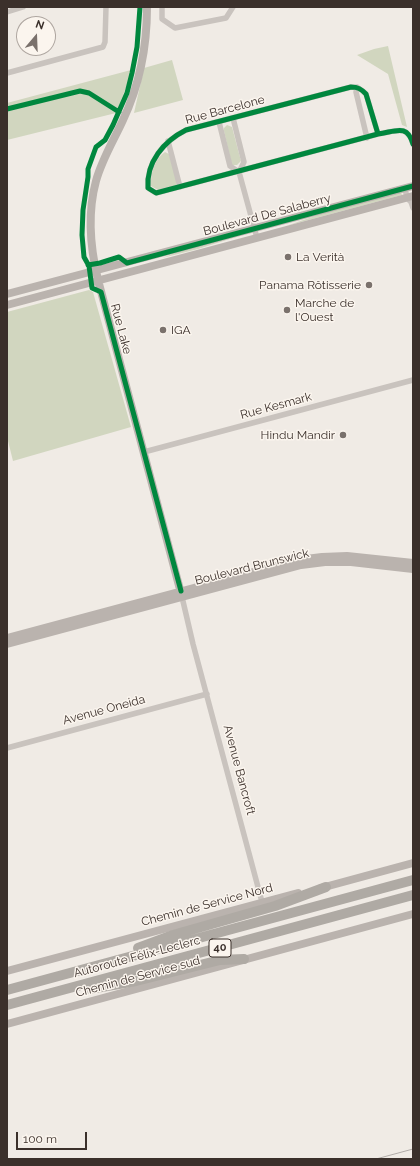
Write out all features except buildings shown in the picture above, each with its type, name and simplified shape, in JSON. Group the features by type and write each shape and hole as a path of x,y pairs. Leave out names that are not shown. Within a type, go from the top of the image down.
{"highway":[{"name":"Autoroute Félix-Leclerc","path":"7,990 413,880"},
{"path":"82,970 173,935 275,906 326,887"},
{"name":"Autoroute Félix-Leclerc","path":"7,1005 413,896"},
{"path":"27,1000 136,981 220,960 244,959"}],"street":[{"path":"7,12 24,7"},
{"path":"7,73 103,47 105,42 106,7"},
{"name":"Rue Lake","path":"147,7 145,40 138,81 126,115 99,172 94,191 90,233 95,270 181,594"},
{"path":"162,7 162,20 175,28 226,18 233,7"},
{"name":"Rue Barcelone","path":"357,87 351,87 186,130 168,141 154,160 149,171 148,188 156,193 378,134 404,130 410,134 413,144"},
{"path":"367,138 356,92 357,87 362,89 366,94 378,134"},
{"path":"232,118 244,162 239,172 257,238"},
{"path":"218,122 230,166 239,172"},
{"path":"168,141 180,187"},
{"path":"409,187 413,208"},
{"name":"Boulevard De Salaberry","path":"7,294 409,187"},
{"name":"Boulevard De Salaberry","path":"7,305 410,197"},
{"name":"Rue Kesmark","path":"144,452 413,380"},
{"name":"Boulevard Brunswick","path":"7,644 281,564 316,557 356,557 413,563"},
{"name":"Boulevard Brunswick","path":"7,638 287,568 315,563 351,562 413,569"},
{"name":"Avenue Bancroft","path":"181,594 262,902"},
{"name":"Avenue Oneida","path":"7,748 207,694"},
{"name":"Chemin de Service Nord","path":"7,971 413,863"},
{"name":"Chemin de Service sud","path":"7,1024 222,967 244,959 413,914"}],"green space":[{"path":"388,46 407,127 402,125 388,74 357,55"},
{"path":"172,60 183,100 134,113 144,68"},
{"path":"131,70 131,75 116,113 7,140 7,103"},
{"path":"227,125 232,127 241,161 237,165 232,165 224,131 224,128"},
{"path":"165,152 169,154 177,182 176,185 158,190 151,186 151,176 158,158"},
{"path":"401,192 402,195 286,226 321,214"},
{"path":"236,237 198,249 162,258 178,252"},
{"path":"89,290 93,292 131,427 13,461 7,437 7,312"}],"tram line":[{"path":"376,1159 413,1149"}],"cycle path":[{"path":"140,7 137,47 127,93 105,140 96,147 88,169 83,210 82,235 84,257 89,266 92,288 101,292 181,591"},
{"path":"378,134 366,94 356,87 351,87 186,130 170,140 158,153 150,170 148,188 156,193 378,134 400,130 407,133 413,144"},
{"path":"7,109 80,91 89,93 119,112"},
{"path":"88,265 119,257 127,263 413,186"}],"place":[{"name":"La Verità","path":"288,257"},
{"name":"Panama Rôtisserie","path":"369,285"},
{"name":"Marche de l'Ouest","path":"287,310"},
{"name":"IGA","path":"163,330"},
{"name":"Hindu Mandir","path":"343,435"}]}
